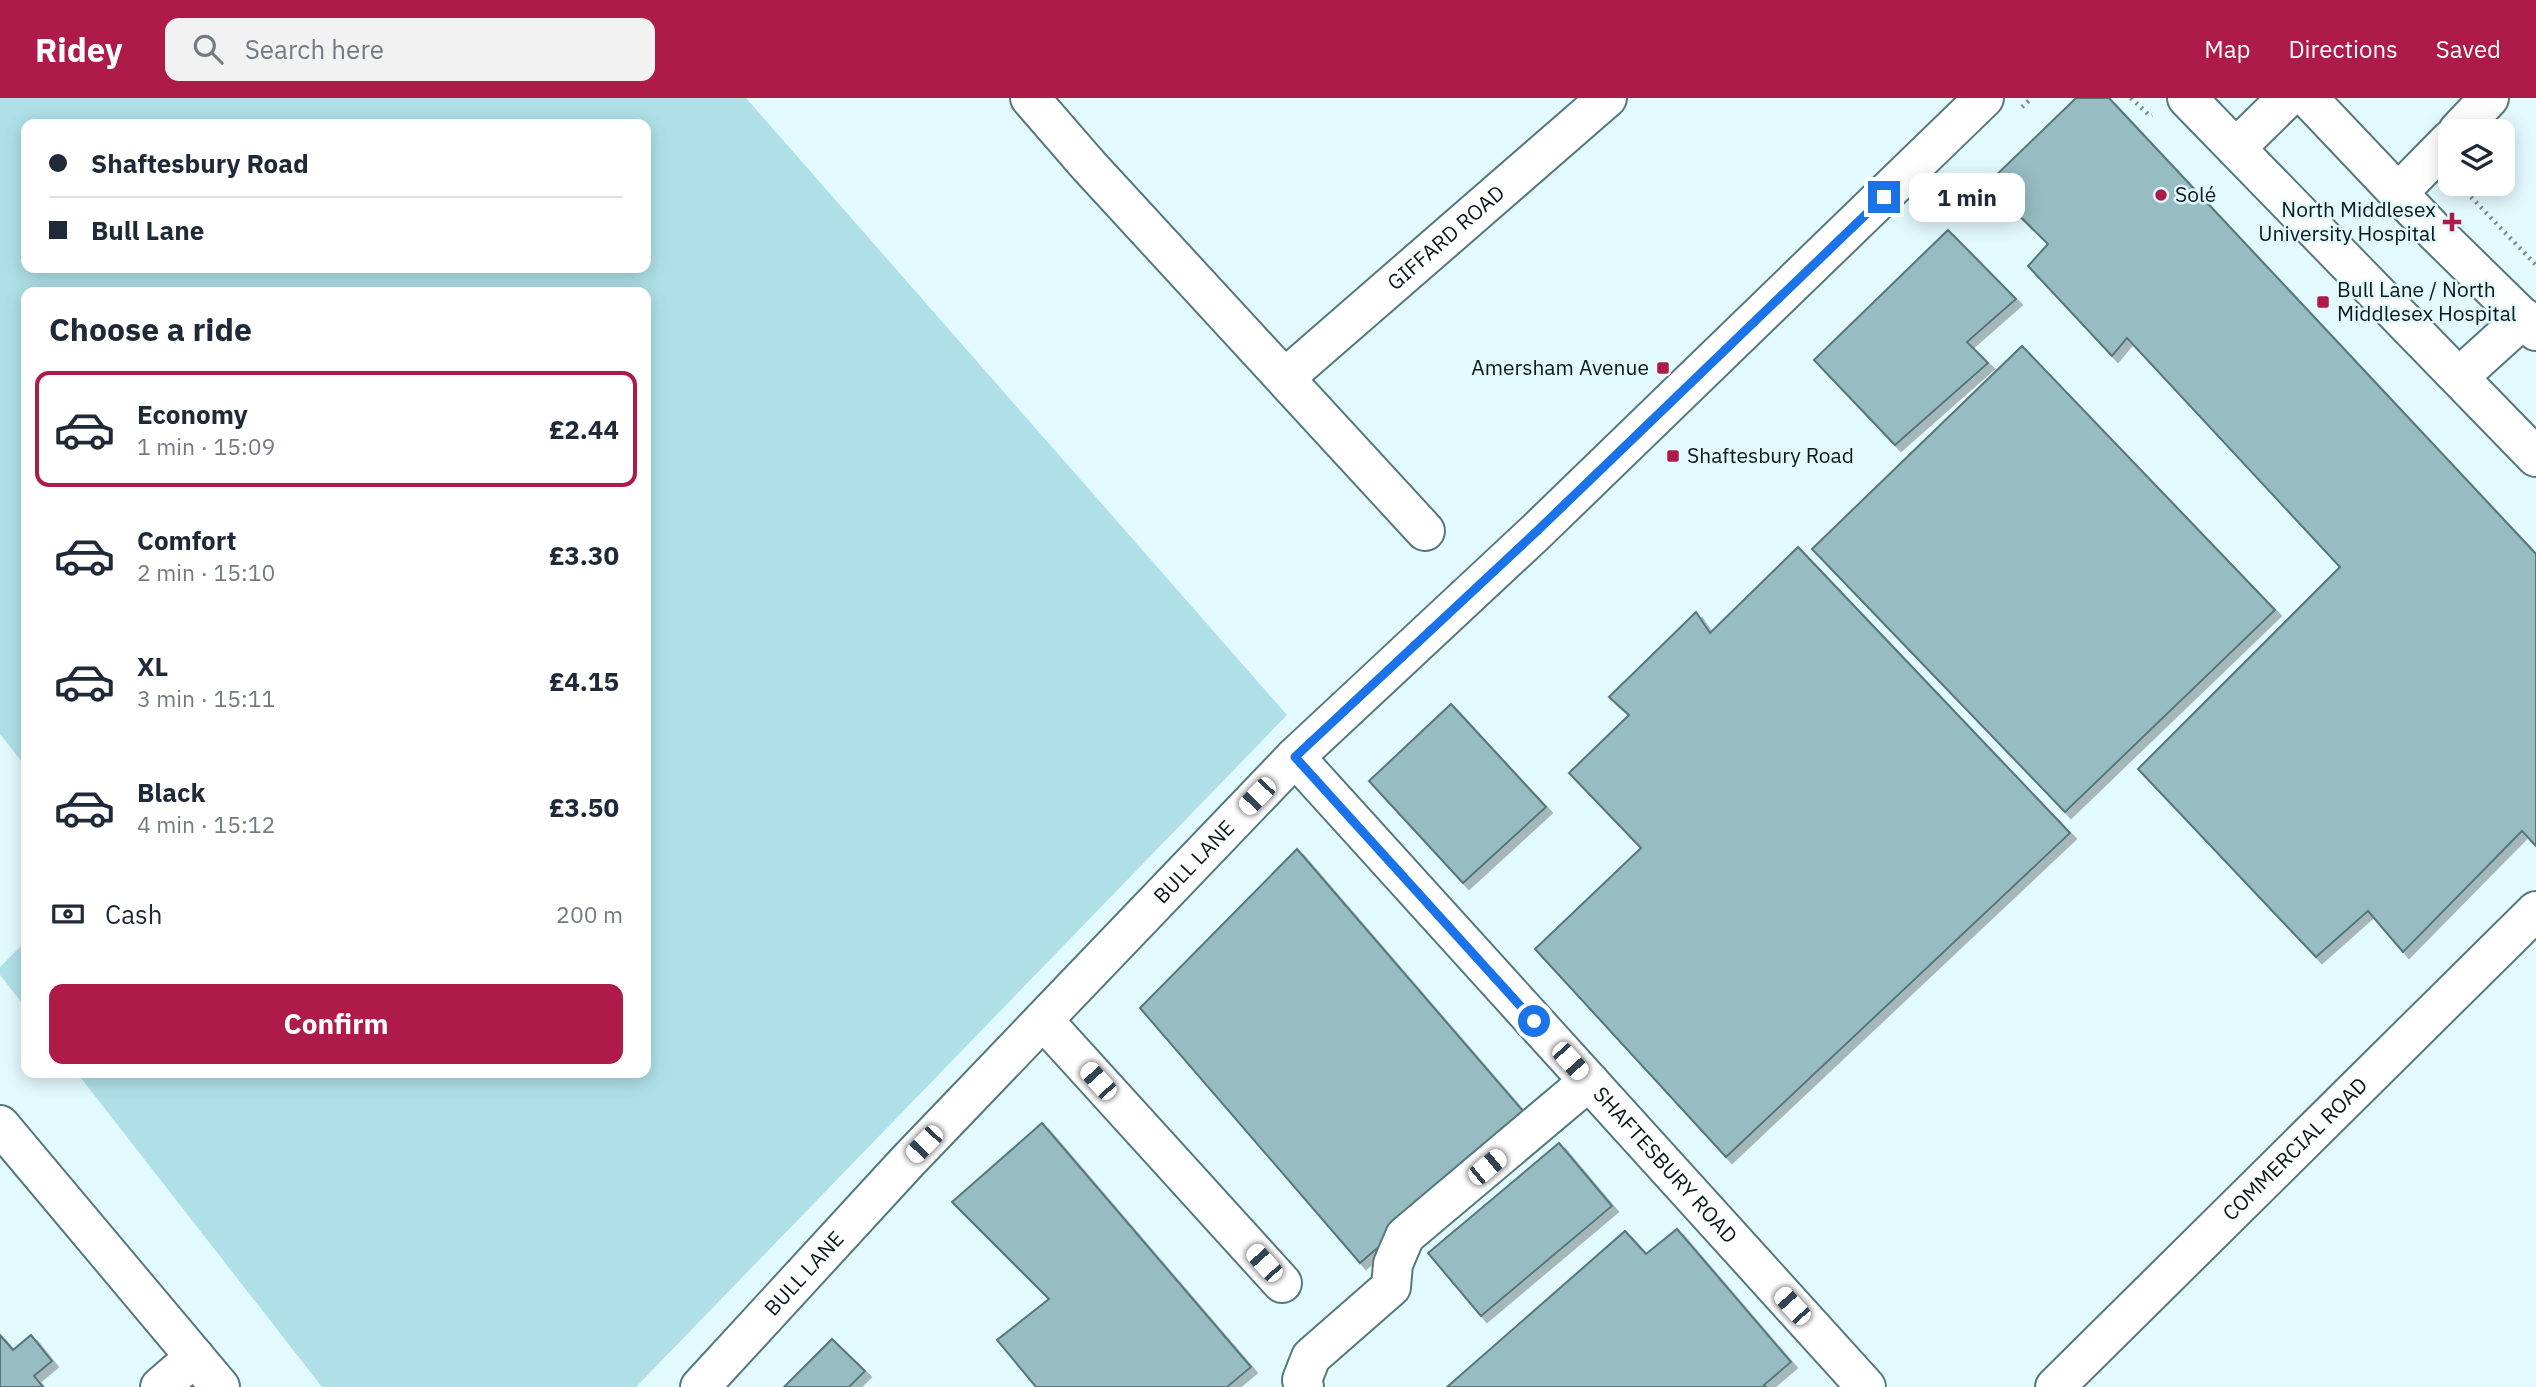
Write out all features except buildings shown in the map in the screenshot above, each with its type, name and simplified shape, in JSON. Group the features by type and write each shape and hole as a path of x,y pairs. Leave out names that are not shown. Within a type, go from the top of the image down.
{"street":[{"path":"1030,98 1089,166 1425,531"},
{"name":"GIFFARD ROAD","path":"1286,377 1607,98"},
{"name":"BULL LANE","path":"700,1387 916,1152 1295,757 1559,511 1984,98"},
{"path":"2236,148 2287,98"},
{"path":"2308,98 2530,325 2459,377"},
{"path":"2469,119 2489,98"},
{"path":"2172,104 2236,148 2536,457"},
{"path":"2398,193 2438,152"},
{"name":"SHAFTESBURY ROAD","path":"1295,757 1866,1387"},
{"name":"COMMERCIAL ROAD","path":"2055,1387 2536,911"},
{"path":"1043,1020 1282,1283"},
{"path":"1304,1387 1302,1380 1311,1357 1391,1287 1393,1265 1405,1236 1589,1082"},
{"path":"0,1125 220,1387"},
{"path":"160,1387 195,1357"}],"path":[{"path":"2132,98 2150,117 2172,104"},
{"path":"2471,197 2536,265"}],"shaded area":[{"path":"0,98 746,98 1287,715 636,1387 322,1387 81,1078 651,1078 651,287 21,287 21,761 0,734"},
{"path":"21,946 21,1002 0,975 0,967"}],"place":[{"name":"Solé","path":"2161,195"},
{"name":"North Middlesex University Hospital","path":"2452,222"},
{"name":"Bull Lane / North Middlesex Hospital","path":"2323,302"},
{"name":"Amersham Avenue","path":"1663,368"},
{"name":"Shaftesbury Road","path":"1673,456"}],"route":[{"path":"1534,1021 1295,757 1536,532 1884,197"}]}
